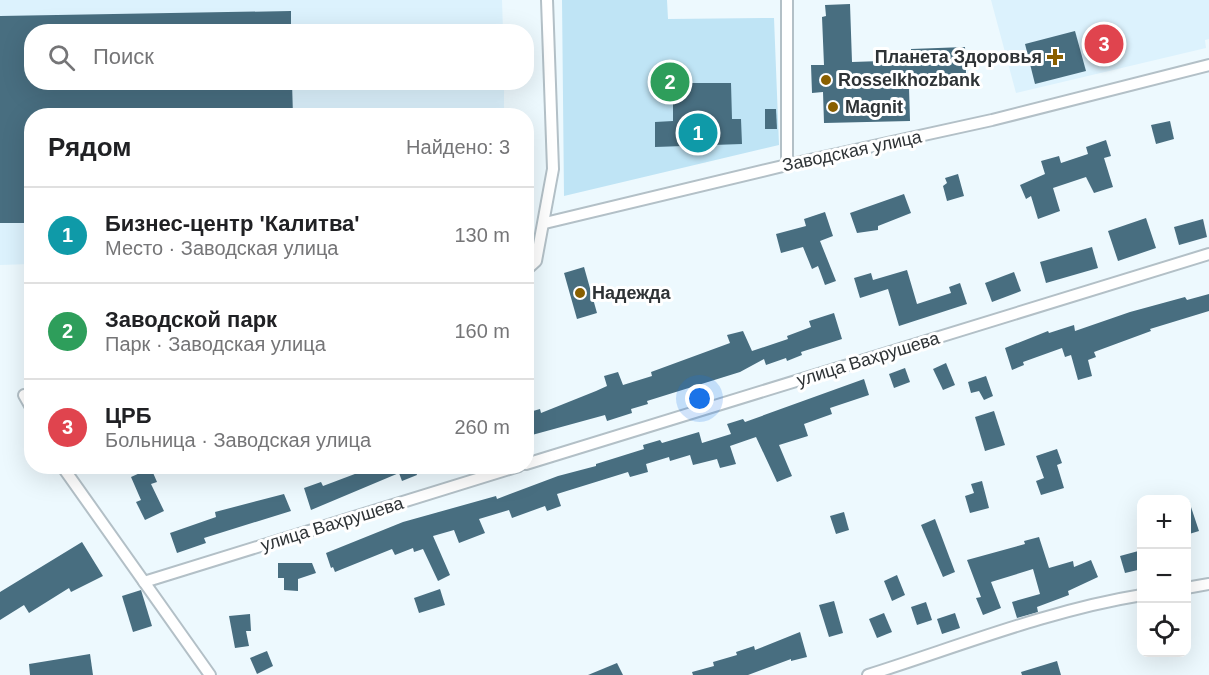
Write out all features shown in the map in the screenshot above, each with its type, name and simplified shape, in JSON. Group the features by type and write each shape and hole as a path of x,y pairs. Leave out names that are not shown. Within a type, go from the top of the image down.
{"street":[{"path":"534,263 545,223 553,169 547,0"},
{"path":"787,0 787,165"},
{"name":"Заводская улица","path":"545,223 787,165 992,120 1209,65"},
{"name":"улица Вахрушева","path":"534,462 1209,254"},
{"path":"68,474 210,675"},
{"name":"улица Вахрушева","path":"144,582 493,474"},
{"path":"1191,587 1209,584"},
{"path":"868,675 1032,623 1117,599 1137,596"}],"shaded area":[{"path":"0,0 502,0 503,24 24,24 24,90 504,90 504,108 24,108 24,264 0,265"},
{"path":"562,0 667,0 668,19 774,18 779,145 564,196"},
{"path":"991,0 1209,0 1209,39 1205,40 1206,48 1016,93"}],"building":[{"path":"850,4 852,62 911,60 911,49 965,47 966,73 954,73 954,76 912,78 912,86 909,87 910,121 824,123 823,92 812,93 811,65 824,65 822,17 826,16 825,5"},
{"path":"291,11 291,24 24,24 24,90 292,90 293,108 24,108 24,223 0,223 0,16"},
{"name":"Планета Здоровья","path":"1075,31 1086,71 1035,84 1025,44"},
{"path":"673,83 731,83 732,119 741,119 742,144 655,147 655,122 673,121"},
{"path":"765,109 776,109 777,129 765,129"},
{"path":"1170,121 1174,139 1156,144 1151,125"},
{"path":"1106,140 1111,156 1104,158 1113,187 1094,193 1086,177 1053,188 1060,211 1038,219 1031,196 1026,199 1020,185 1045,174 1041,161 1059,156 1061,163 1088,154 1086,147"},
{"path":"958,174 964,196 947,201 943,186 947,183 945,178"},
{"path":"904,194 911,213 878,226 878,230 857,233 850,213"},
{"path":"825,212 833,236 820,241 836,281 825,285 818,266 812,269 803,247 781,253 776,234 806,226 804,219"},
{"path":"1146,218 1156,248 1118,261 1108,231"},
{"path":"1203,219 1207,237 1179,245 1174,227"},
{"path":"1092,247 1098,268 1046,283 1040,262"},
{"name":"Надежда","path":"584,267 597,313 577,319 564,273"},
{"path":"907,270 917,304 951,293 949,287 960,283 967,304 899,326 888,289 860,298 854,278 871,273 873,280"},
{"path":"1014,272 1021,291 992,302 985,283"},
{"path":"1209,294 1209,311 1150,329 1151,331 1094,352 1096,357 1088,360 1092,376 1078,380 1071,355 1065,357 1062,348 1023,362 1024,365 1012,370 1005,348 1048,331 1049,333 1074,325 1075,331 1130,312 1185,297 1187,300"},
{"path":"834,313 842,339 801,352 802,355 787,361 786,358 766,365 764,359 740,372 647,401 648,404 631,409 632,413 607,421 605,415 534,434 534,411 540,409 541,413 607,386 604,376 618,372 623,385 652,376 651,372 730,343 727,335 743,331 752,351 788,339 787,336 811,327 809,321"},
{"path":"946,363 955,385 943,390 933,369"},
{"path":"905,368 910,382 894,388 889,374"},
{"path":"986,376 993,396 984,400 979,391 971,393 968,382"},
{"path":"864,379 869,395 830,408 832,414 804,424 808,436 779,445 792,476 777,482 756,437 730,446 736,464 720,468 717,459 693,465 690,455 670,461 669,457 646,464 648,472 630,477 628,472 557,494 561,506 547,511 545,506 512,518 509,510 479,519 485,533 459,543 454,530 433,536 450,575 438,581 423,549 414,552 413,548 395,555 392,549 335,572 333,567 331,568 326,553 403,522 496,496 497,499 558,476 596,466 596,464 644,449 643,445 660,440 662,443 699,432 702,443 731,434 727,424 743,419 745,422"},
{"path":"994,411 1005,445 985,451 975,417"},
{"path":"1057,449 1062,463 1057,465 1064,488 1041,495 1036,481 1044,478 1036,456"},
{"path":"138,474 154,474 157,482 151,484 164,511 145,520 136,502 141,500 131,477"},
{"path":"355,474 397,474 311,510 304,488 321,482 323,486"},
{"path":"399,474 417,474 417,475 402,481"},
{"path":"982,481 989,508 970,513 965,496 974,493 971,484"},
{"path":"284,494 291,511 204,538 206,543 177,553 170,533 216,517 215,512"},
{"path":"1191,507 1199,531 1191,533"},
{"path":"844,512 849,530 836,534 830,516"},
{"path":"935,519 955,572 943,577 921,525"},
{"path":"1039,537 1049,568 1073,561 1074,567 1091,560 1098,577 1068,591 1069,595 1037,607 1038,612 1017,618 1012,602 1040,594 1033,569 991,582 1001,608 983,615 976,598 981,597 967,560 1025,544 1024,541"},
{"path":"82,542 103,576 71,592 69,588 29,613 24,605 0,620 0,592"},
{"path":"1137,551 1137,570 1125,573 1120,556"},
{"path":"278,563 312,563 316,573 298,579 298,591 284,590 284,578 278,578"},
{"path":"897,575 905,595 892,601 884,581"},
{"path":"440,589 445,605 419,613 414,598"},
{"path":"141,590 152,626 133,632 122,596"},
{"path":"834,601 843,633 829,637 819,605"},
{"path":"926,602 932,620 917,625 911,607"},
{"path":"884,613 892,632 877,638 869,619"},
{"path":"955,613 960,628 942,634 937,619"},
{"path":"250,614 251,631 246,631 249,646 235,648 229,616"},
{"path":"800,632 807,657 791,661 791,659 748,675 693,675 692,672 714,666 713,662 737,655 736,652 754,646 755,650"},
{"path":"267,651 273,666 257,674 250,658"},
{"path":"90,654 93,675 30,675 29,664"},
{"path":"1057,661 1061,675 1022,675 1021,672"},
{"path":"617,663 623,675 588,675"}],"place":[{"name":"ЦРБ","path":"1104,44"},
{"name":"Планета Здоровья","path":"1055,57"},
{"name":"Rosselkhozbank","path":"826,80"},
{"name":"Заводской парк","path":"670,82"},
{"name":"Magnit","path":"833,107"},
{"name":"Бизнес-центр 'Калитва'","path":"698,133"},
{"name":"Надежда","path":"580,293"}]}
